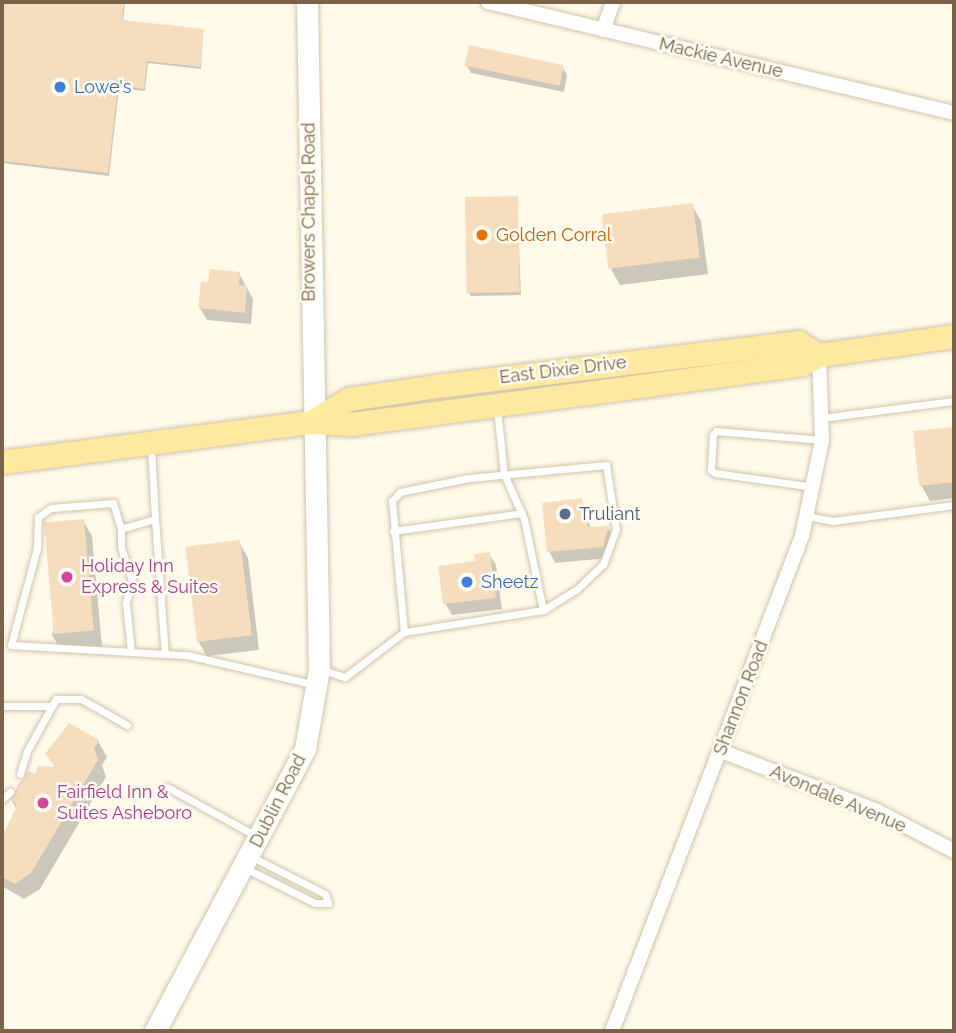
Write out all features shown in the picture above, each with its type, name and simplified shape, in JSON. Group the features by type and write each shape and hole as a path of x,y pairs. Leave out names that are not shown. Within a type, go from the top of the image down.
{"main road":[{"name":"East Dixie Drive","path":"2,462 311,422 351,424 496,405 802,364 818,355 954,335"},
{"name":"East Dixie Drive","path":"311,422 349,399 444,385 798,342 818,355"}],"street":[{"name":"Browers Chapel Road","path":"307,2 311,422"},
{"name":"Mackie Avenue","path":"488,2 954,113"},
{"path":"603,30 613,2"},
{"name":"Shannon Road","path":"612,1031 721,751 807,516 815,487 822,440 818,355"},
{"name":"Dublin Road","path":"155,1031 305,749 318,677 311,422"},
{"name":"Avondale Avenue","path":"721,751 877,811 954,851"}],"lane":[{"path":"821,418 954,401"},
{"path":"496,405 504,474 522,513 544,610"},
{"path":"815,487 715,473 712,470 713,435 716,431 822,440"},
{"path":"150,443 165,654"},
{"path":"131,652 126,603 131,580 121,547 121,529 113,503 51,508 38,517 37,548 11,645 165,654 187,655 318,677 345,677 404,632 544,610 577,589 603,564 616,529 606,465 419,485 400,492 392,501 404,632"},
{"path":"807,516 833,521 954,505"},
{"path":"393,531 522,513"},
{"path":"121,529 155,519"},
{"path":"3,707 49,706 66,697 81,699 127,726"},
{"path":"20,774 49,706"},
{"path":"167,787 250,854 315,903 328,903 324,894 250,854"},
{"path":"2,799 10,792"}],"building":[{"name":"Lowe's","path":"2,2 124,2 122,20 204,29 200,67 147,61 144,89 118,86 108,173 2,161"},
{"path":"469,45 564,65 560,86 465,66"},
{"path":"518,196 520,292 467,293 465,197"},
{"path":"693,203 700,258 608,269 602,214"},
{"path":"210,269 240,272 239,285 247,285 245,313 198,308 201,282 208,282"},
{"path":"954,427 954,482 919,486 913,431"},
{"name":"Truliant","path":"582,498 588,527 609,526 603,547 547,552 542,503"},
{"name":"Holiday Inn Express & Suites","path":"84,519 94,631 54,634 44,522"},
{"path":"240,540 252,635 197,642 185,547"},
{"name":"Sheetz","path":"490,552 496,598 443,604 438,566 475,561 474,554"},
{"name":"Fairfield Inn & Suites Asheboro","path":"69,723 99,740 94,748 98,760 31,873 15,884 2,877 2,837 17,805 11,799 28,771 35,774 38,766 56,767 45,754"}],"place":[{"name":"Lowe's","path":"60,87"},
{"name":"Golden Corral","path":"482,235"},
{"name":"Truliant","path":"565,514"},
{"name":"Holiday Inn Express & Suites","path":"67,577"},
{"name":"Sheetz","path":"467,582"},
{"name":"Fairfield Inn & Suites Asheboro","path":"43,803"}]}
